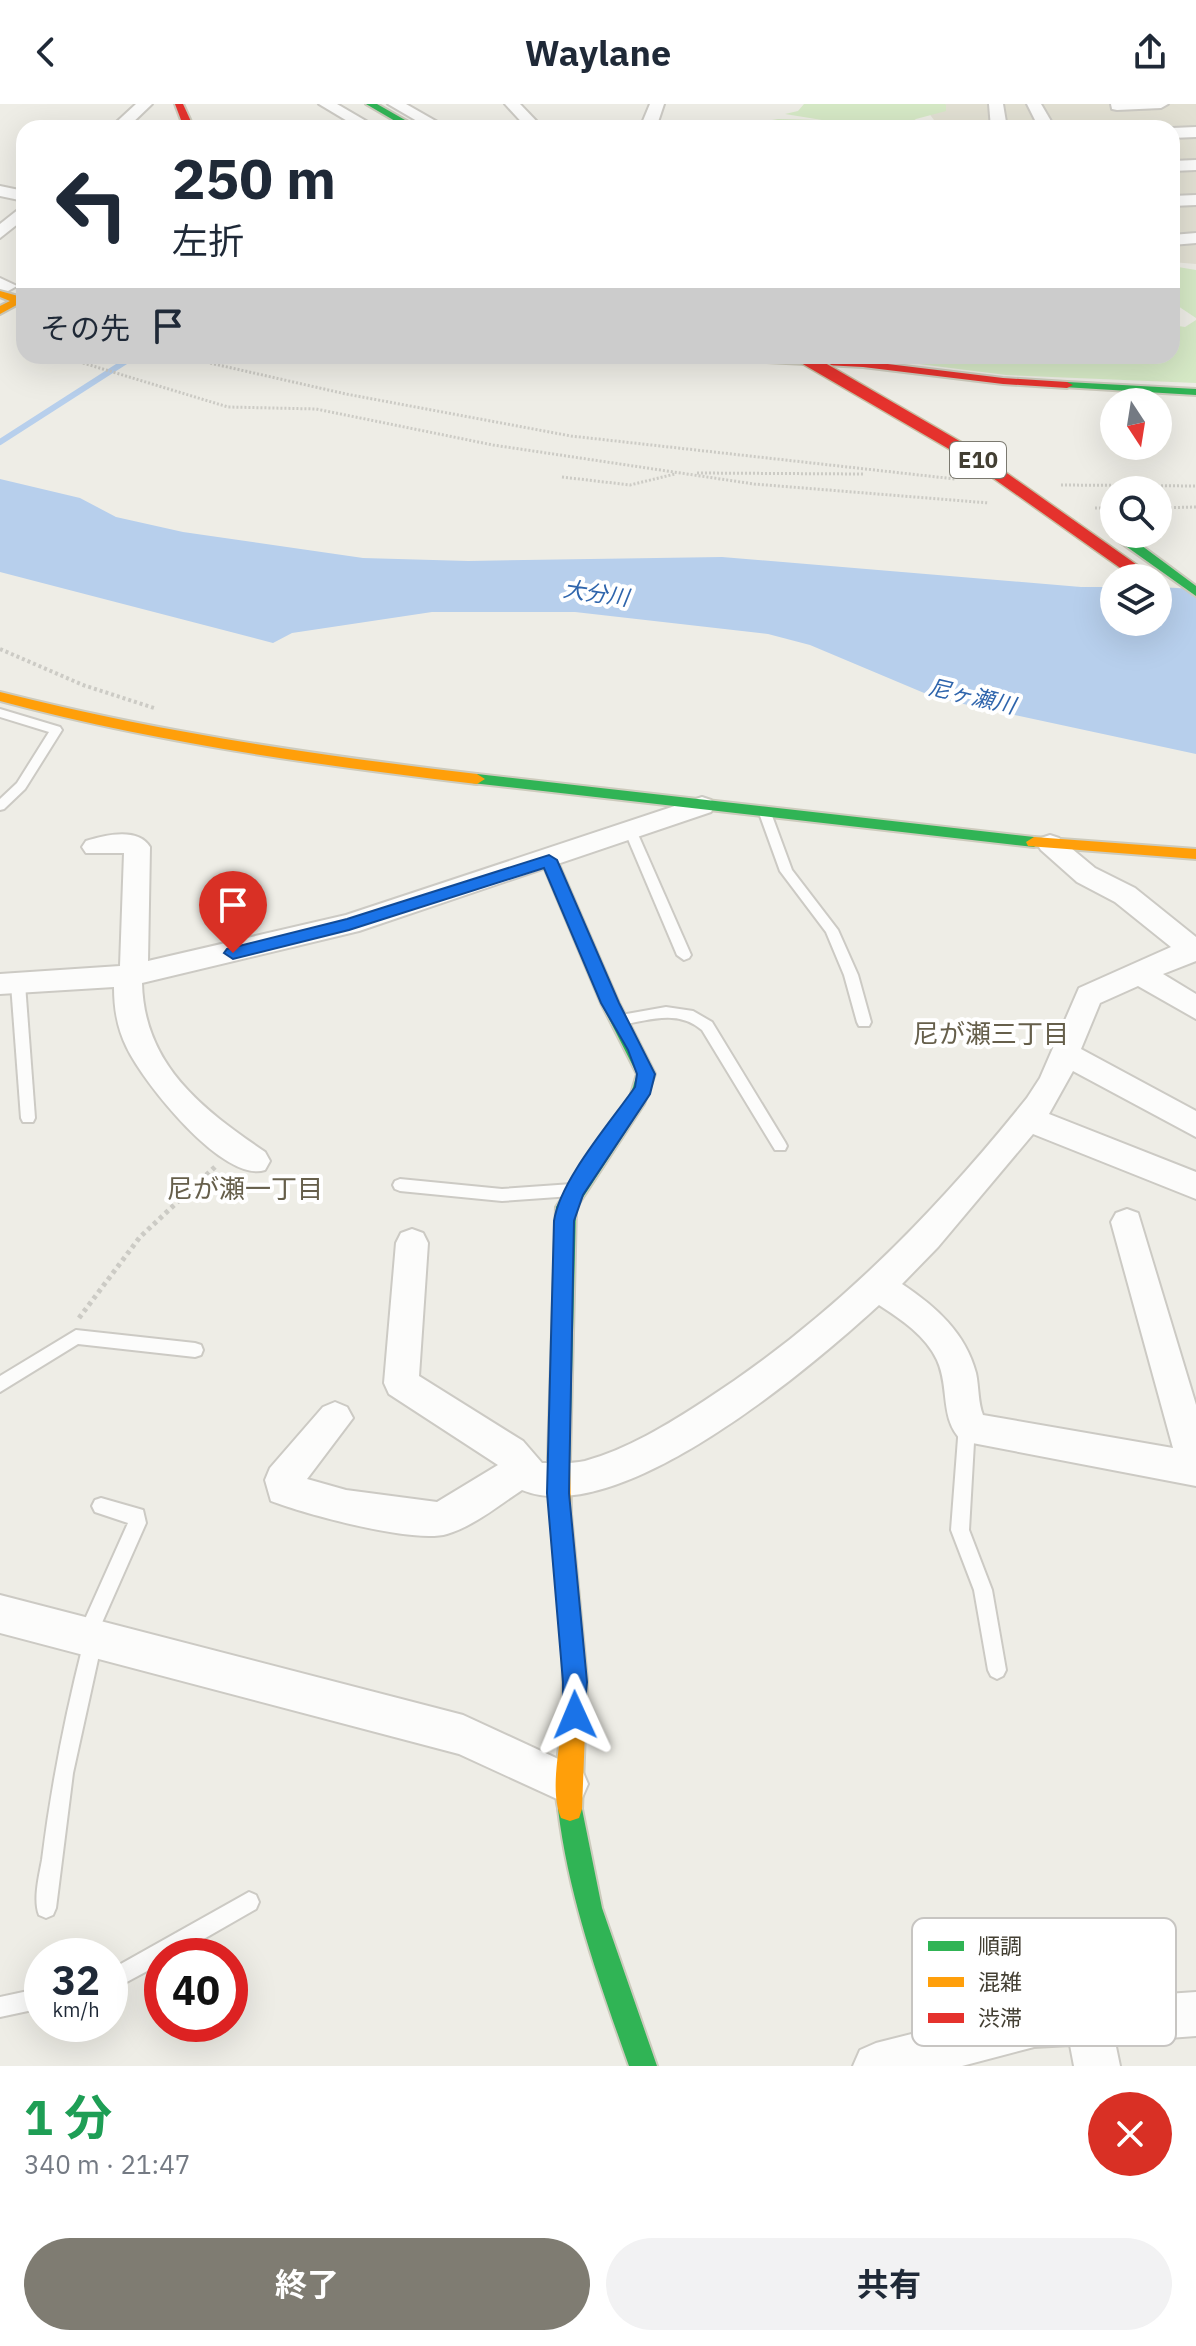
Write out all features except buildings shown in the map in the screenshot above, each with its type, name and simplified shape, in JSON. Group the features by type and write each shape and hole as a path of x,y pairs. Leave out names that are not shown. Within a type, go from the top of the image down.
{"main road":[{"path":"349,104 378,120"},
{"path":"370,104 399,120"},
{"name":"E10","path":"815,364 968,453 1125,564"},
{"name":"E10","path":"846,364 947,421 1060,492"},
{"path":"861,364 1003,381 1196,392"},
{"path":"1136,548 1196,592"},
{"path":"0,696 78,719 159,735 702,806 1050,844 1196,854"},
{"path":"549,860 643,1066 646,1083 566,1207 559,1482 575,1682 568,1784 575,1856 588,1916 643,2066"}],"street":[{"path":"127,120 145,104"},
{"path":"326,104 355,120"},
{"path":"395,104 425,120"},
{"path":"512,104 527,120"},
{"path":"1119,109 1161,104"},
{"path":"0,233 16,218"},
{"path":"1183,239 1196,258"},
{"path":"9,984 131,976 349,924 549,860 702,806"},
{"path":"95,847 131,843 137,847 132,1024 144,1050 176,1100 198,1122 244,1155"},
{"path":"412,1243 401,1383 510,1453 522,1470 538,1480 576,1481 648,1453 759,1386 920,1245 1039,1105 1066,1054 1089,996 1194,950 1125,895 1086,875 1050,844"},
{"path":"1141,974 1196,1008"},
{"path":"1066,1054 1196,1125"},
{"path":"1027,1118 1196,1186"},
{"path":"876,1284 925,1318 953,1353 963,1381 964,1420 974,1430 1196,1468 1127,1222"},
{"path":"335,1418 283,1480 284,1489 346,1507 437,1519 522,1470"},
{"path":"0,1614 463,1735 568,1784"},
{"path":"1176,2015 1196,2014"},
{"path":"876,2066 949,2046"},
{"path":"1093,2046 1097,2066"}],"lane":[{"path":"0,713 56,730 21,786 0,806"},
{"path":"765,813 786,871 832,930 851,975 864,1022"},
{"path":"631,832 684,955"},
{"path":"9,984 28,1118"},
{"path":"620,1020 667,1013 697,1016 707,1026 780,1146"},
{"path":"400,1185 502,1195 576,1189"},
{"path":"0,1385 76,1337 195,1350"},
{"path":"967,1423 960,1530 983,1590 997,1670"},
{"path":"46,1908 56,1804 90,1638 137,1523 137,1516 101,1506"},
{"path":"128,1971 249,1902"},
{"path":"0,2007 24,2002"}],"path":[{"path":"86,364 228,407 316,409 493,445 802,490 1003,504"},
{"path":"216,364 459,417 571,436 878,473 961,479"},
{"path":"562,477 630,485 678,473 878,473"},
{"path":"1060,492 1196,486"},
{"path":"1091,507 1100,507"},
{"path":"1172,508 1196,507"},
{"path":"0,649 83,685 159,710"},
{"path":"63,1345 66,1332 103,1292 128,1251 147,1228 244,1155"}],"shaded area":[{"path":"922,104 1196,104 1196,264 1180,263 1180,120 934,120"}],"green space":[{"path":"804,104 946,105 946,111 914,120 822,120 785,114 798,111"},
{"path":"1180,267 1196,270 1196,318 1180,307"},
{"path":"1196,320 1196,383 1006,375 919,364 1180,364 1180,326 1185,327"}],"water":[{"path":"0,479 80,498 116,517 183,532 363,558 468,561 722,557 1100,587 1100,636 1172,636 1172,588 1196,589 1196,754 936,698 810,645 768,634 575,612 432,612 292,633 273,643 0,572"}],"waterway":[{"path":"0,442 122,364"}],"traffic: fast":[{"path":"370,104 399,120"},
{"path":"1067,385 1196,392"},
{"path":"1137,548 1196,592"},
{"path":"477,779 1034,842"},
{"path":"549,860 610,1003 646,1074 638,1099 566,1207 559,1458"},
{"path":"570,1809 589,1908 643,2066"}],"traffic: slow":[{"path":"0,294 16,299"},
{"path":"0,311 16,302"},
{"path":"0,696 177,737 477,779"},
{"path":"1034,842 1196,854"},
{"path":"559,1458 560,1514 575,1680 570,1809"}],"traffic: jam":[{"path":"179,104 186,120"},
{"path":"815,364 968,453 1125,564"},
{"path":"863,364 1003,381 1067,385"}],"district":[{"name":"尼が瀬三丁目","path":"991,1034"},
{"name":"尼が瀬一丁目","path":"245,1189"}],"route":[{"path":"233,953 349,924 549,860 610,1003 636,1049 646,1074 646,1083 576,1189 566,1207 564,1221 558,1493 575,1682 575,1715"}],"water label":[{"name":"大分川","path":"596,593"},
{"name":"尼ヶ瀬川","path":"972,696"}]}
